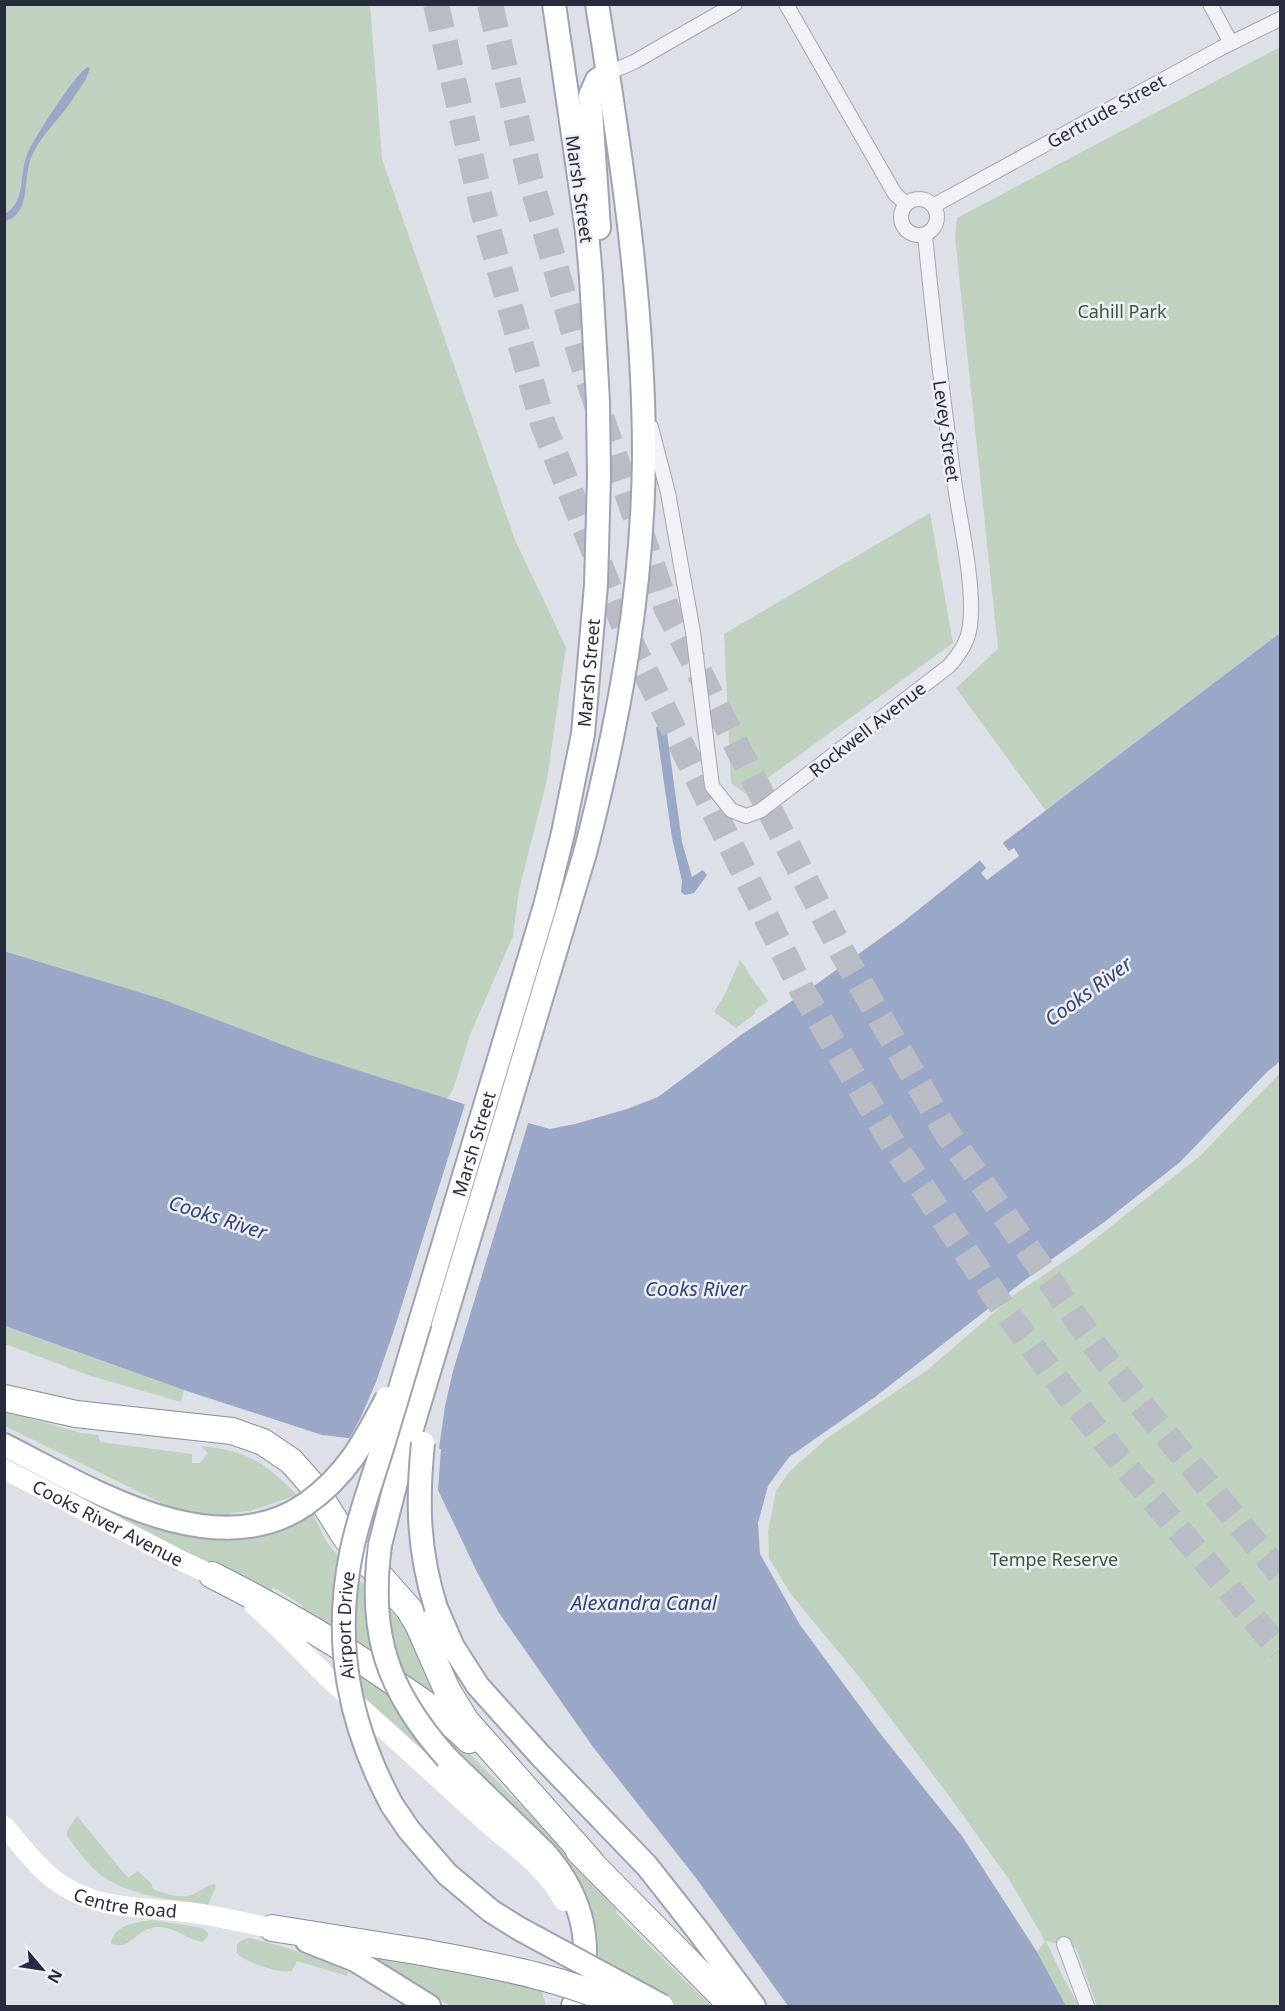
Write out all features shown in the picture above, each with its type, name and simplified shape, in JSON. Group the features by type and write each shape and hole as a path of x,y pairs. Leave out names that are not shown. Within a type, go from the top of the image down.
{"highway":[{"path":"4,1398 87,1416 232,1431 263,1442 291,1461 314,1486 346,1538 409,1609 447,1690 466,1721 591,1862"},
{"path":"212,1575 273,1606 322,1635 412,1695 461,1732 732,2007"},
{"path":"272,1928 422,1952 540,1977 593,1994 623,2007"}],"main road":[{"name":"Marsh Street","path":"420,1322 555,866 583,734 596,585 599,477 595,338 587,232 554,4"},
{"name":"Marsh Street","path":"443,1329 598,804 628,655 642,505 643,395 633,261 597,4"},
{"path":"595,338 601,276 590,96 597,80 608,73"},
{"path":"4,1445 139,1510 196,1525 244,1526 274,1519 296,1511 337,1479 364,1444 420,1322"},
{"name":"Airport Drive","path":"420,1322 361,1517 346,1580 344,1609 346,1668 357,1725 378,1779 409,1830 447,1874 469,1894 518,1928 662,2007"},
{"path":"443,1329 429,1398 419,1520 424,1563 436,1608 453,1647 478,1686 540,1755 647,1866 754,2007"},
{"path":"443,1329 380,1545 376,1591 381,1639 396,1685 415,1719 447,1758 554,1863 576,1902 585,1943 583,1980 573,2007"},
{"path":"4,1439 41,1463"},
{"path":"272,1928 355,1960 429,2007"},
{"path":"562,2007 581,1966 585,1943"}],"street":[{"path":"608,73 634,62 735,4"},
{"path":"786,4 895,194 906,204"},
{"path":"1210,4 1232,43"},
{"name":"Gertrude Street","path":"933,206 1232,43 1281,19"},
{"path":"920,199 933,206 938,216 931,232 925,235 911,234 904,227 902,213 906,204 920,199"},
{"name":"Levey Street","path":"925,235 939,371 967,572 971,610 970,627"},
{"name":"Marsh Street","path":"643,395 668,493 693,632 712,786 730,810 746,816"},
{"name":"Rockwell Avenue","path":"746,816 760,811 949,666 962,649 970,627"},
{"name":"Cooks River Avenue","path":"4,1469 212,1575 270,1619 339,1688 477,1814 538,1865 557,1888 585,1943"},
{"name":"Centre Road","path":"4,1826 53,1878 71,1890 94,1900 161,1911 186,1912 272,1928"},
{"path":"1064,1944 1087,2007"}],"green space":[{"path":"4,5 370,5 382,159 515,540 566,647 547,780 519,890 513,936 470,1035 453,1090 447,1099 310,1055 162,999 5,951"},
{"name":"Cahill Park","path":"1280,47 1280,633 1046,811 956,688 998,649 955,237 957,218"},
{"path":"930,513 953,643 746,794 731,783 724,634"},
{"path":"740,960 768,1001 736,1028 714,1012"},
{"name":"Tempe Reserve","path":"1280,1073 1280,2006 1097,2006 1076,1948 1046,1941 1079,2006 1066,2006 1037,1952 1045,1941 1010,1881 860,1678 790,1593 769,1558 768,1531 776,1491 788,1473 826,1439 926,1371 1018,1292 1081,1250 1200,1156"},
{"path":"4,1326 184,1390 181,1402 91,1376 5,1344"},
{"path":"4,1411 81,1433 98,1435 100,1442 192,1454 192,1463 200,1463 208,1453 201,1446 231,1451 265,1466 297,1495 250,1511 230,1513 230,1520 182,1513 5,1426"},
{"path":"312,1512 326,1541 353,1574 404,1624 439,1696 431,1702 308,1620 302,1605 273,1587 268,1596 122,1522 118,1517 137,1520 182,1535 228,1540 274,1533 292,1526"},
{"path":"339,1658 373,1678 466,1750 617,1902 616,1913 711,2006 677,2006 599,1967 598,1936 590,1902 574,1876 457,1751 440,1768 328,1670"},
{"path":"77,1816 128,1878 138,1871 151,1883 153,1889 180,1896 191,1895 214,1884 216,1886 208,1905 138,1893 101,1875 87,1862 67,1836 67,1831"},
{"path":"154,1920 202,1928 208,1936 202,1942 163,1927 156,1927 143,1931 126,1944 111,1943 116,1932 122,1928 134,1923"},
{"path":"250,1938 324,1961 348,1972 347,1976 297,1961 292,1971 271,1969 254,1963 237,1953 237,1944"},
{"path":"380,1956 447,1967 541,1989 546,2006 451,2006 377,1964"}],"water":[{"path":"88,67 90,69 86,79 31,157 22,206 13,218 5,221 5,214 12,209 19,195 25,162 31,147 65,93 82,71"},
{"name":"Cooks River","path":"1280,633 1280,1061 1180,1162 875,1397 789,1457 768,1486 758,1523 760,1554 800,1625 879,1732 962,1836 1037,1952 1066,2006 788,2006 696,1878 593,1747 499,1613 438,1490 441,1449 322,1435 184,1390 5,1326 4,951 162,999 310,1055 486,1111 550,1129 575,1124 627,1109 658,1097 741,1035 903,922 983,858"},
{"path":"666,726 682,842 692,877 703,870 707,875 694,893 685,895 681,892 682,881 672,838 656,727"}],"pier":[{"path":"1001,841 1009,851 1014,848 1019,856 987,880 981,873 986,868 978,858"},
{"path":"466,1101 529,1120 453,1371 438,1455 438,1452 348,1441 376,1382"}],"tunnel":[{"path":"436,4 483,211 543,424 632,645 802,990 893,1144 1002,1306 1124,1465 1280,1650"},
{"path":"490,4 530,177 582,361 667,609 843,954 945,1130 1096,1347 1280,1573"}],"water label":[{"name":"Alexandra Canal","path":"644,1602"}]}
